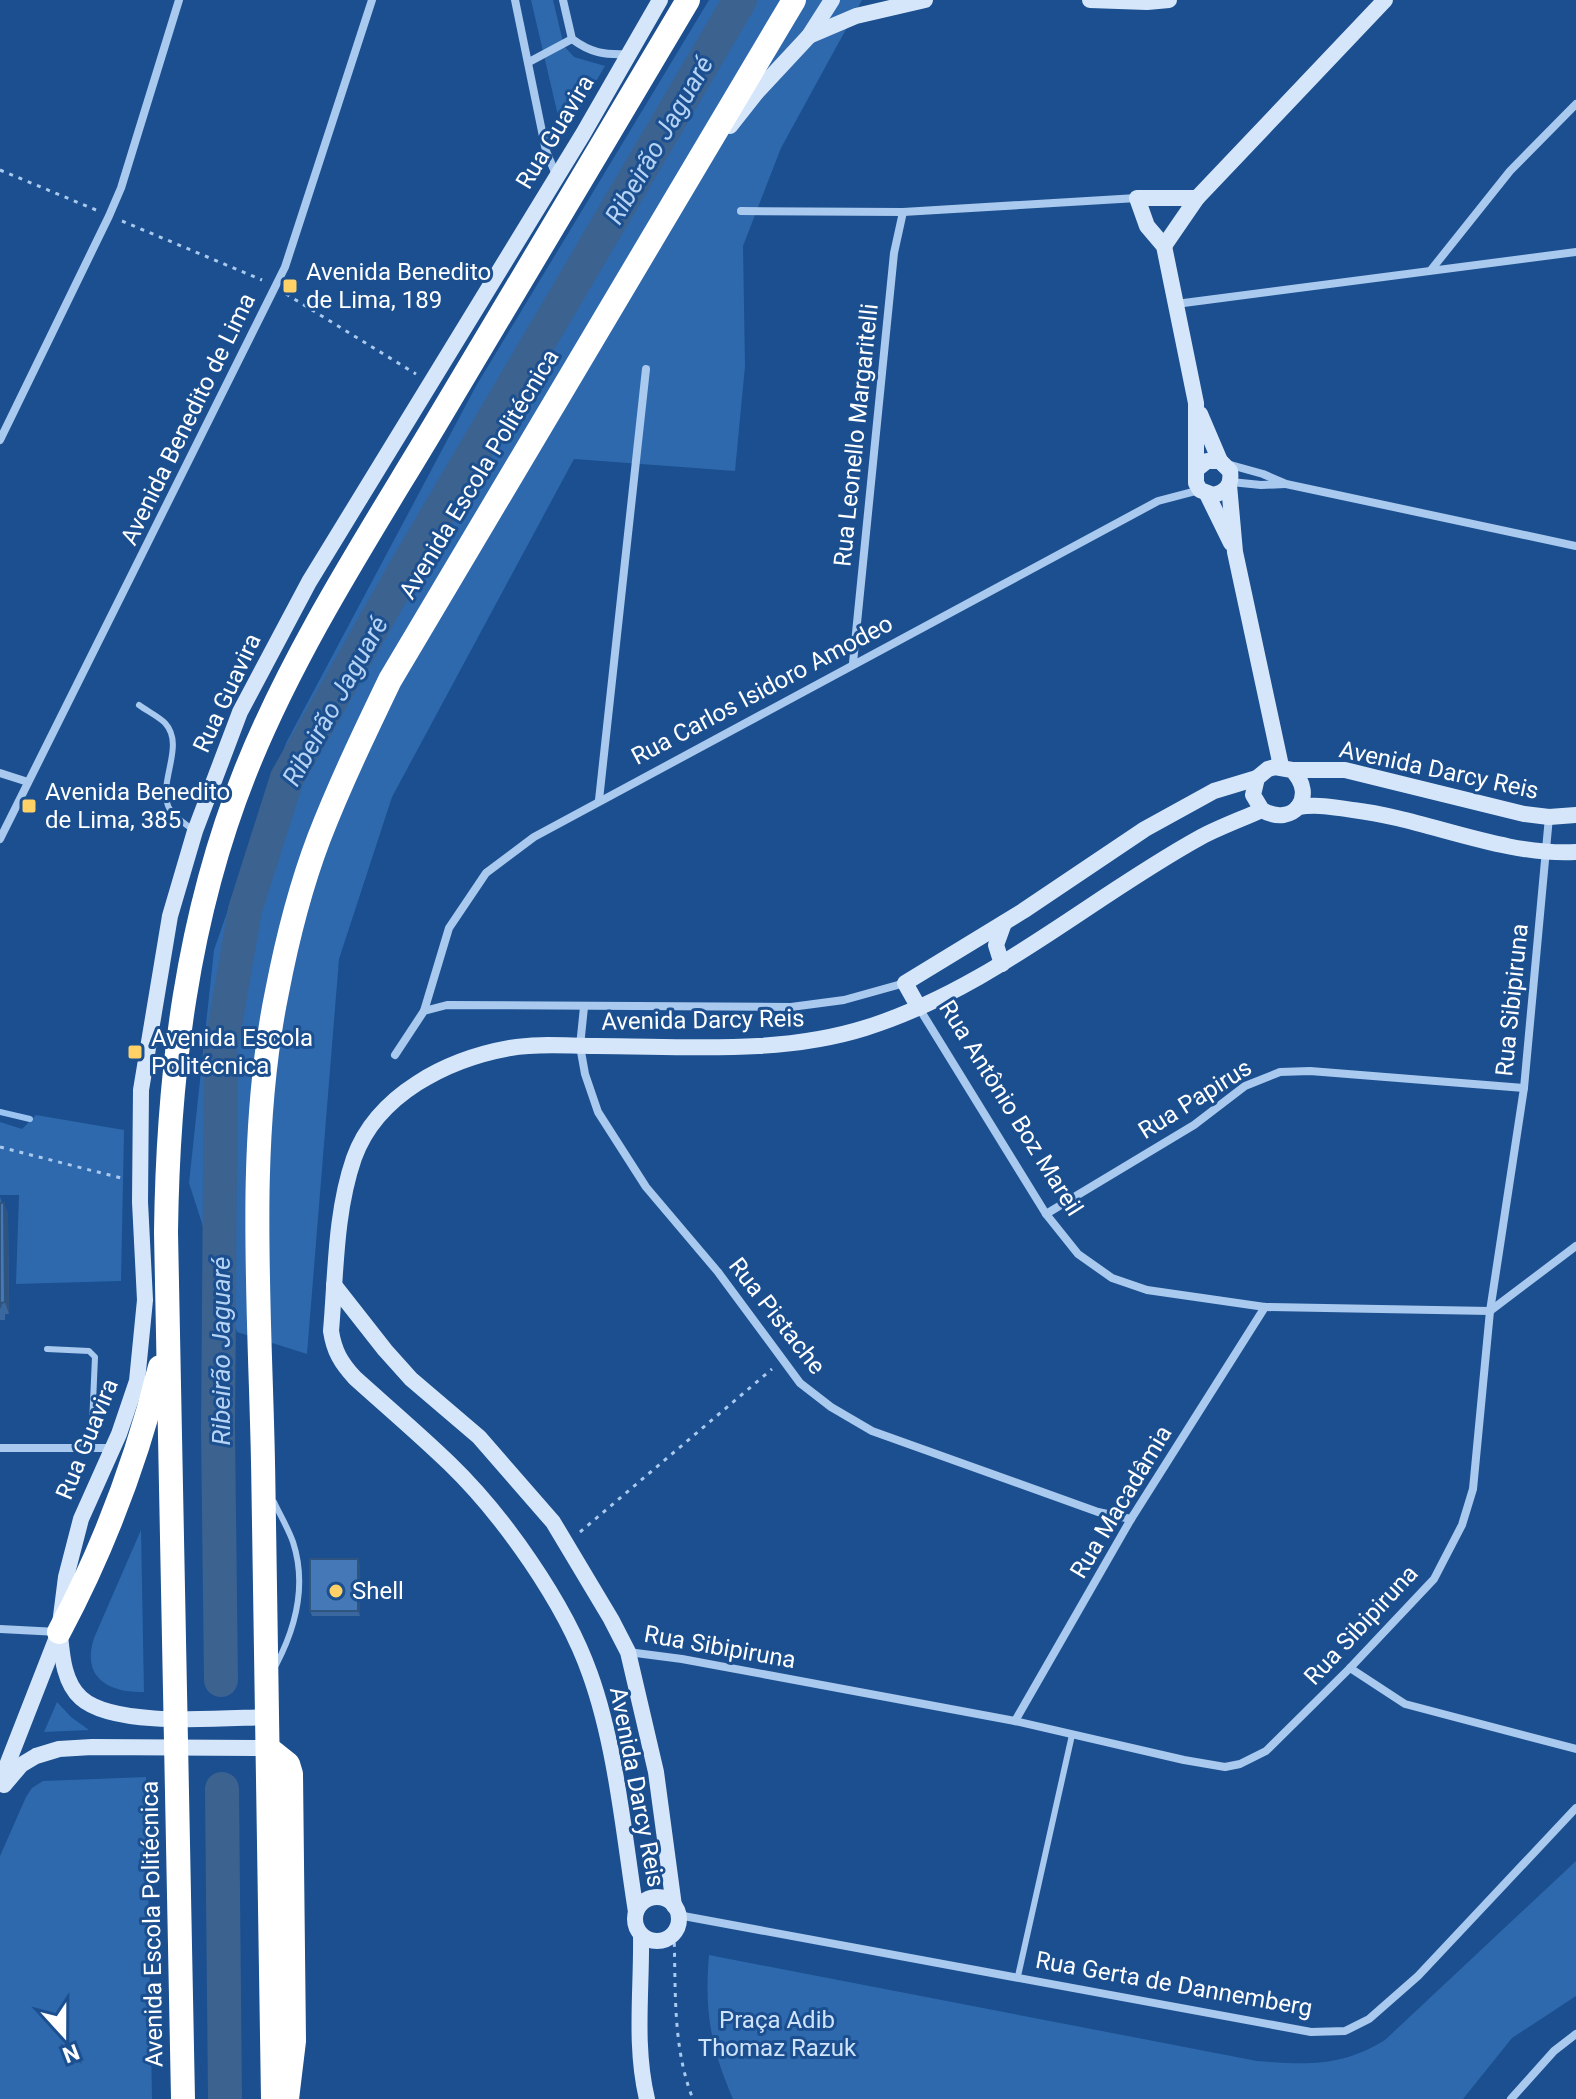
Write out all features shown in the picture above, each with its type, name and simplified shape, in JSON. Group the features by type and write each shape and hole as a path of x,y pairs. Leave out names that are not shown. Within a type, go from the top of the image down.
{"highway":[{"name":"Avenida Escola Politécnica","path":"183,2099 167,1149 178,1029 189,966 218,850 246,771 313,632 688,0"},
{"name":"Avenida Escola Politécnica","path":"273,2099 258,1227 265,1070 276,996 294,914 318,841 390,680 794,0"},
{"path":"59,1632 83,1587 115,1510 152,1398 168,1333"},
{"path":"268,1748 288,1764 291,1774 294,2041 287,2099"}],"main road":[{"name":"Rua Guavira","path":"59,1632 66,1577 81,1519 113,1448 137,1381 145,1300 141,1090 170,916 195,831 240,712 309,582 557,177 660,0"},
{"name":"Avenida Escola Politécnica","path":"695,171 756,93 809,36 832,0"},
{"path":"809,36 856,16 925,0"},
{"path":"1090,0 1169,0"},
{"path":"1164,246 1197,198 1385,0"},
{"path":"1197,198 1137,198 1147,226 1164,246 1196,403 1196,483 1204,492 1235,552"},
{"path":"1196,403 1222,462 1230,471 1235,552 1287,768"},
{"path":"1197,469 1207,461 1222,462"},
{"path":"1204,492 1220,494 1230,484"},
{"path":"1287,768 1300,777 1304,787 1303,798 1290,814 1281,817 1262,810 1253,795 1257,778 1268,769 1287,768"},
{"name":"Avenida Darcy Reis","path":"1287,768 1345,770 1524,814 1549,817 1576,815"},
{"name":"Avenida Darcy Reis","path":"905,983 1004,923 1145,829 1214,791 1257,778"},
{"path":"1298,807 1312,804 1384,814 1547,854 1576,852"},
{"name":"Avenida Darcy Reis","path":"636,1912 601,1712 590,1673 576,1643 543,1584 493,1512 450,1464 342,1363 334,1349 331,1331 341,1206 355,1156 371,1123 417,1081 469,1058 512,1047 743,1047 815,1042 867,1028 919,1008 1002,964 1202,837 1262,810"},
{"path":"1002,964 996,945 1004,923"},
{"name":"Rua Antônio Boz Mareil","path":"905,983 919,1008"},
{"name":"Avenida Darcy Reis","path":"334,1285 411,1379 479,1437 553,1522 592,1584 628,1652 656,1772 676,1910"},
{"path":"59,1632 66,1672 79,1697 93,1707 115,1714 176,1718 268,1717"},
{"path":"0,1783 59,1632"},
{"name":"Avenida Escola Politécnica","path":"177,1748 268,1748"},
{"path":"0,1790 21,1765 36,1756 59,1749 177,1748"},
{"path":"641,1935 658,1941 674,1933 676,1910 665,1899 653,1898 643,1902 636,1912 635,1924 641,1935 642,1982 638,2048 647,2099"}],"street":[{"path":"0,440 109,216 179,0"},
{"name":"Avenida Benedito de Lima","path":"0,839 275,288 290,252 372,0"},
{"path":"515,0 546,151 557,177"},
{"path":"563,0 572,39 587,51 601,55 628,54"},
{"path":"529,62 572,39"},
{"path":"1431,270 1510,171 1576,104"},
{"path":"741,211 903,212 1137,198"},
{"name":"Rua Leonello Margaritelli","path":"853,663 894,253 903,212"},
{"path":"1175,304 1576,252"},
{"path":"599,800 646,369"},
{"path":"1222,462 1286,484 1576,546"},
{"path":"1230,484 1286,484"},
{"name":"Rua Carlos Isidoro Amodeo","path":"424,1011 449,928 486,873 534,837 1158,501 1204,492"},
{"path":"0,773 28,782"},
{"name":"Rua Sibipiruna","path":"628,1652 682,1659 1015,1721 1225,1767 1240,1764 1266,1751 1434,1579 1462,1525 1473,1489 1490,1311 1524,1088 1549,817"},
{"name":"Avenida Darcy Reis","path":"424,1011 447,1005 791,1007 844,1000 905,983"},
{"name":"Rua Pistache","path":"584,1007 580,1046 585,1074 598,1112 646,1187 718,1272 800,1383 831,1407 872,1431 1098,1512 1131,1519"},
{"name":"Rua Antônio Boz Mareil","path":"919,1008 1046,1214 1078,1254 1112,1278 1147,1290 1265,1307 1490,1311"},
{"path":"395,1055 424,1011"},
{"name":"Rua Papirus","path":"1046,1214 1194,1125 1245,1086 1280,1072 1310,1071 1524,1088"},
{"path":"1490,1311 1576,1246"},
{"name":"Rua Macadâmia","path":"1015,1721 1131,1519 1265,1307"},
{"path":"0,1448 113,1448"},
{"path":"0,1629 59,1632"},
{"path":"1350,1668 1405,1704 1576,1749"},
{"name":"Rua Gerta de Dannemberg","path":"676,1910 1311,2032 1345,2031 1369,2019 1418,1976 1576,1808"},
{"path":"1511,2099 1554,2051 1576,2034"}],"lane":[{"path":"139,705 166,724 173,742 166,791 169,806 195,831"},
{"path":"47,1349 89,1351 95,1357 91,1448"},
{"path":"263,1480 293,1543 299,1578 298,1610 289,1640 267,1683"},
{"path":"1018,1976 1072,1735"}],"path":[{"path":"0,170 251,275 429,382"},
{"path":"0,1147 141,1183"},
{"path":"566,1543 784,1359"},
{"path":"674,1933 678,2048 693,2099"}],"green space":[{"path":"531,0 553,0 564,46 574,57 605,66 563,137"},
{"path":"709,0 862,0 781,148 743,246 745,366 735,471 574,459 392,797 339,959 307,1354 237,1332 189,1183 214,950 286,743 476,386"},
{"path":"36,1115 124,1130 121,1281 16,1284 19,1195 0,1195 0,1122 22,1129"},
{"path":"141,1530 144,1692 131,1692 109,1686 101,1680 91,1663 91,1652 94,1638"},
{"path":"57,1702 71,1717 89,1730 44,1732"},
{"path":"146,1777 152,2099 0,2099 0,1856 26,1797 32,1788 43,1781"},
{"name":"Praça Adib Thomaz Razuk","path":"1576,1861 1576,1996 1512,2038 1463,2099 733,2099 714,2046 708,1994 709,1955 1257,2061 1308,2063 1338,2060 1385,2040"}],"building":[{"path":"0,1203 4,1203 5,1302 1,1303 0,1308"},
{"name":"Shell","path":"310,1559 358,1559 358,1611 310,1611"}],"waterway":[{"name":"Ribeirão Jaguaré","path":"221,1680 218,1429 221,1048 245,910 287,778 406,568 740,0"},
{"path":"0,1112 30,1119"},
{"name":"Ribeirão Jaguaré","path":"222,1789 225,2099"}],"place":[{"name":"Avenida Benedito de Lima, 189","path":"290,286"},
{"name":"Avenida Benedito de Lima, 385","path":"29,806"},
{"name":"Avenida Escola Politécnica","path":"135,1052"},
{"name":"Shell","path":"336,1591"}]}
